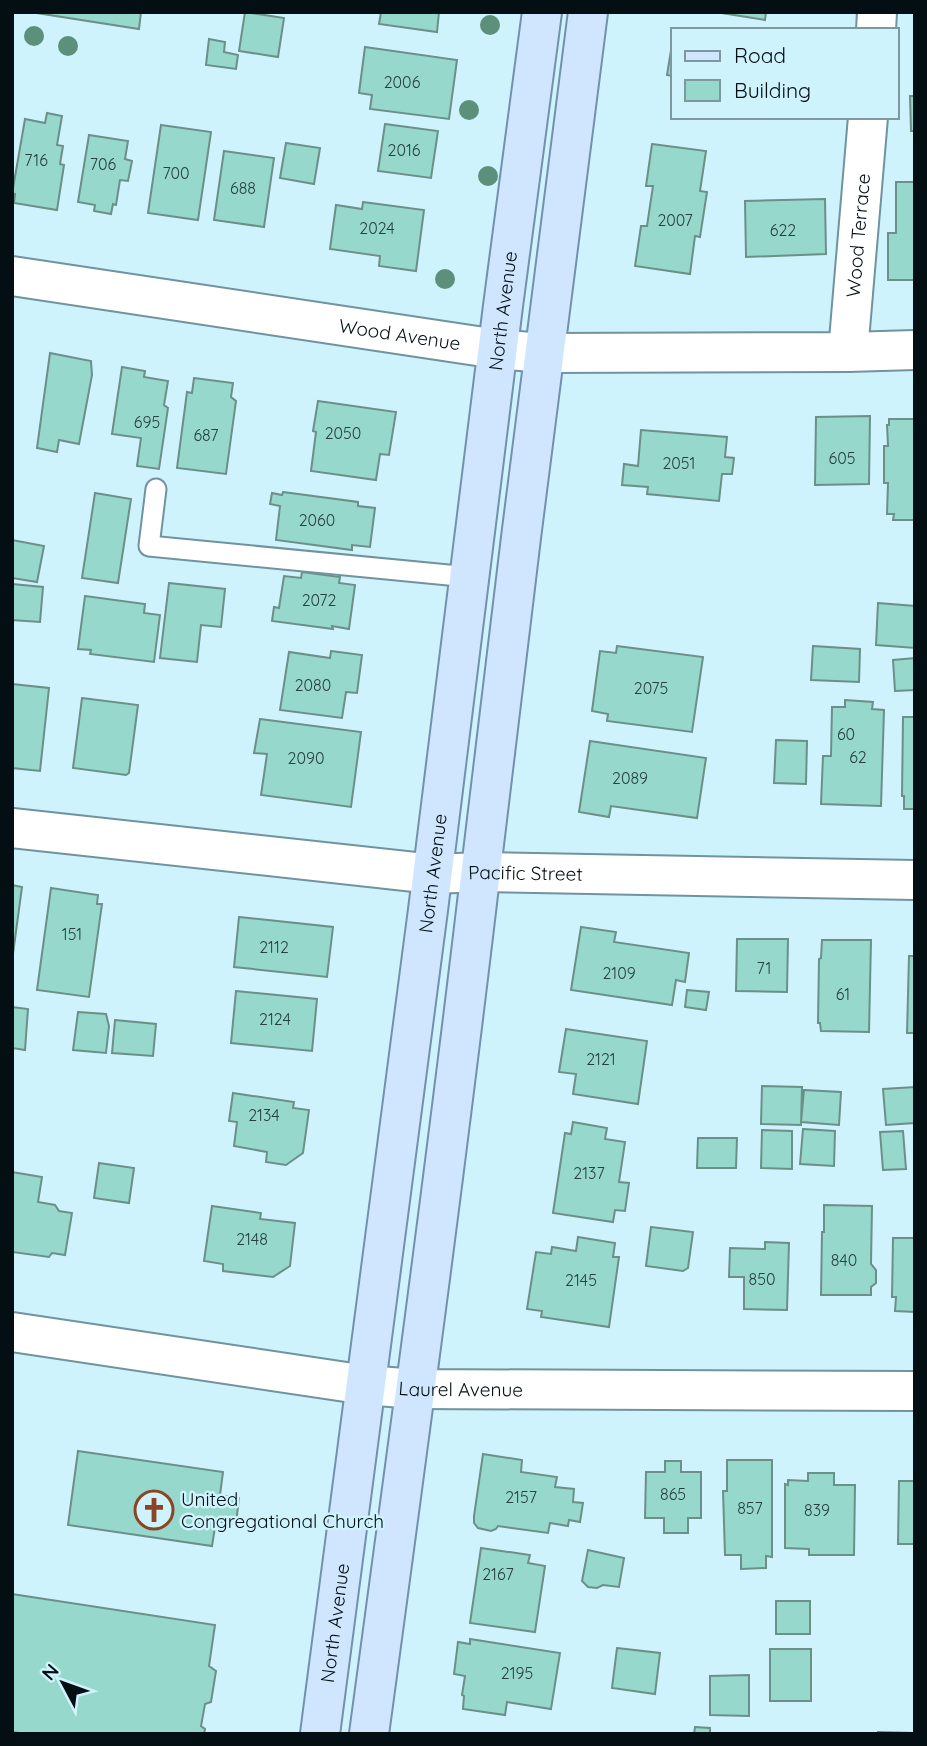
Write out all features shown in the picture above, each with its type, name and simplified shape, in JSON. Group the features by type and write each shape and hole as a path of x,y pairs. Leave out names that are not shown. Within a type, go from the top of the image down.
{"main road":[{"name":"North Avenue","path":"320,1734 433,874 497,349 542,12"},
{"path":"369,1734 481,872 543,353 588,12"}],"street":[{"name":"Wood Terrace","path":"848,352 868,119"},
{"name":"Wood Avenue","path":"12,276 497,349 543,353 915,350"},
{"name":"Pacific Street","path":"12,828 433,874 481,872 915,880"},
{"name":"Laurel Avenue","path":"12,1332 366,1385 415,1389 915,1391"}],"lane":[{"path":"156,489 149,546 469,577"}],"building":[{"path":"30,12 141,12 139,29"},
{"path":"245,12 284,18 278,57 239,51"},
{"path":"381,12 439,12 437,32 379,24"},
{"path":"715,12 766,12 765,20"},
{"path":"209,39 225,42 224,52 238,55 236,69 206,65"},
{"path":"365,47 457,60 449,119 370,109 372,95 359,93"},
{"path":"671,50 671,76 667,75"},
{"path":"910,96 915,96 915,131 911,131"},
{"path":"47,113 62,116 57,145 63,146 60,164 64,165 57,210 14,203 15,194 12,194 25,119 45,123"},
{"path":"385,124 438,131 431,178 378,171"},
{"path":"161,125 211,132 198,220 148,213"},
{"path":"89,135 128,141 125,159 132,161 128,181 120,180 116,205 113,204 111,214 94,211 95,205 78,202"},
{"path":"286,143 320,148 314,184 280,178"},
{"path":"652,144 706,151 700,191 707,192 700,237 695,236 690,274 635,266 641,226 647,226 653,186 646,186"},
{"path":"224,151 274,158 264,227 214,220"},
{"path":"896,182 915,182 915,280 888,280 888,233 896,233"},
{"path":"825,199 826,254 746,257 745,201"},
{"path":"363,202 424,210 416,271 379,266 380,256 330,249 336,205 362,209"},
{"path":"50,353 91,361 92,375 79,444 59,440 57,452 37,448"},
{"path":"122,367 145,371 144,377 168,381 164,405 168,408 159,469 137,466 141,438 112,434"},
{"path":"194,378 233,383 231,397 236,401 226,474 177,468 187,392 192,393"},
{"path":"318,401 396,412 389,455 380,454 376,480 311,471"},
{"path":"870,416 869,484 815,485 816,417"},
{"path":"889,419 915,419 915,520 893,520 894,514 887,514 888,483 884,483 884,446 888,446"},
{"path":"641,430 727,437 725,457 734,458 732,474 722,474 719,501 647,494 648,487 622,485 624,464 638,466"},
{"path":"283,492 358,502 358,506 375,508 370,547 352,545 352,550 276,540 280,506 270,504 272,493 282,495"},
{"path":"95,493 131,499 118,583 82,578"},
{"path":"12,540 44,546 37,582 12,578"},
{"path":"302,572 340,577 339,583 355,585 349,629 272,621 274,607 279,608 284,576 301,578"},
{"path":"169,583 225,589 221,627 201,625 197,662 160,658"},
{"path":"12,584 43,587 40,622 12,620"},
{"path":"85,596 145,604 144,613 160,615 154,662 90,654 91,650 78,649"},
{"path":"878,603 915,606 915,648 876,645"},
{"path":"617,646 703,657 692,732 607,721 608,714 592,711 600,651 616,653"},
{"path":"813,646 860,649 859,682 811,680"},
{"path":"331,651 362,655 357,693 346,692 342,718 280,710 289,652 330,658"},
{"path":"915,658 915,690 895,691 893,660"},
{"path":"12,684 49,688 40,771 12,768"},
{"path":"82,698 138,705 129,773 126,775 73,768"},
{"path":"845,700 873,702 872,709 884,710 881,806 821,804 823,756 831,756 832,707 845,707"},
{"path":"903,717 915,717 915,809 904,809 902,796"},
{"path":"260,719 361,732 351,807 261,795 267,754 254,753"},
{"path":"776,740 807,741 806,784 774,783"},
{"path":"590,741 706,758 697,818 611,806 609,817 579,812"},
{"path":"12,885 22,887 12,961"},
{"path":"51,888 98,895 97,904 102,904 89,997 37,990"},
{"path":"239,917 333,927 327,977 234,967"},
{"path":"581,927 616,932 614,942 689,953 685,982 676,980 672,1005 571,990"},
{"path":"737,939 788,939 787,992 736,991"},
{"path":"822,940 871,940 869,1032 821,1031 818,1023"},
{"path":"909,956 915,956 915,1033 907,1033"},
{"path":"687,990 709,992 706,1010 685,1007"},
{"path":"236,991 317,999 312,1051 231,1043"},
{"path":"12,1007 28,1009 25,1050 12,1048"},
{"path":"78,1012 106,1014 109,1026 106,1053 73,1050"},
{"path":"115,1020 156,1024 153,1056 112,1053"},
{"path":"566,1029 647,1041 638,1104 573,1094 576,1074 559,1072"},
{"path":"762,1086 802,1087 801,1125 761,1124"},
{"path":"915,1087 915,1123 886,1125 883,1089"},
{"path":"804,1090 841,1092 839,1125 801,1122"},
{"path":"233,1093 294,1102 293,1108 309,1110 303,1153 286,1165 266,1162 267,1152 234,1146 237,1122 229,1121"},
{"path":"573,1122 607,1128 605,1139 625,1142 619,1182 629,1183 625,1211 615,1210 613,1222 553,1213 565,1133 571,1134"},
{"path":"803,1129 835,1131 834,1166 800,1164"},
{"path":"762,1130 792,1131 792,1169 761,1168"},
{"path":"903,1131 906,1169 883,1170 880,1132"},
{"path":"698,1138 737,1138 736,1168 697,1168"},
{"path":"99,1163 134,1168 129,1203 94,1198"},
{"path":"12,1172 42,1177 38,1202 55,1205 59,1211 72,1213 65,1255 52,1253 49,1257 12,1252"},
{"path":"824,1205 872,1206 871,1264 876,1270 876,1283 871,1287 871,1295 821,1295"},
{"path":"212,1206 261,1213 260,1219 295,1223 290,1266 273,1277 223,1271 223,1264 204,1261"},
{"path":"651,1227 693,1232 688,1268 683,1271 646,1266"},
{"path":"578,1237 615,1243 613,1257 619,1257 609,1327 541,1317 542,1311 527,1309 536,1252 551,1254 552,1247 576,1251"},
{"path":"893,1238 915,1238 915,1312 895,1311 896,1297 892,1297"},
{"path":"765,1242 789,1243 787,1310 744,1309 744,1277 729,1277 730,1248 765,1249"},
{"name":"United Congregational Church","path":"78,1451 223,1472 220,1495 239,1498 236,1524 216,1521 212,1546 68,1525"},
{"path":"483,1454 522,1460 521,1472 557,1477 555,1487 574,1489 573,1502 583,1503 580,1522 569,1520 568,1526 550,1523 548,1533 498,1526 491,1531 478,1528 474,1523 474,1516"},
{"path":"727,1460 772,1460 772,1557 766,1556 766,1568 741,1569 741,1555 725,1555 723,1491 727,1491"},
{"path":"665,1461 681,1461 681,1472 701,1472 701,1518 688,1518 688,1533 664,1533 664,1518 645,1518 646,1472 665,1472"},
{"path":"808,1473 834,1473 834,1485 855,1485 854,1555 809,1555 809,1549 785,1548 785,1484 788,1485 788,1480 808,1481"},
{"path":"899,1481 915,1481 915,1544 898,1544"},
{"path":"481,1548 530,1555 528,1563 545,1566 535,1632 470,1623"},
{"path":"588,1550 624,1558 619,1587 588,1587 582,1581"},
{"path":"12,1594 215,1625 209,1666 216,1671 211,1702 205,1704 201,1726 205,1729 204,1734 12,1732"},
{"path":"776,1601 810,1601 810,1634 776,1634"},
{"path":"470,1639 560,1653 551,1709 507,1702 505,1715 463,1709 465,1676 454,1674 458,1642 470,1644"},
{"path":"617,1648 660,1653 655,1694 612,1688"},
{"path":"770,1649 811,1649 811,1701 770,1701"},
{"path":"749,1675 749,1716 710,1715 710,1676"},
{"path":"695,1727 710,1728 710,1734 694,1734"},
{"path":"915,1733 915,1734 878,1734"}],"place":[{"name":"United Congregational Church","path":"154,1510"}]}
